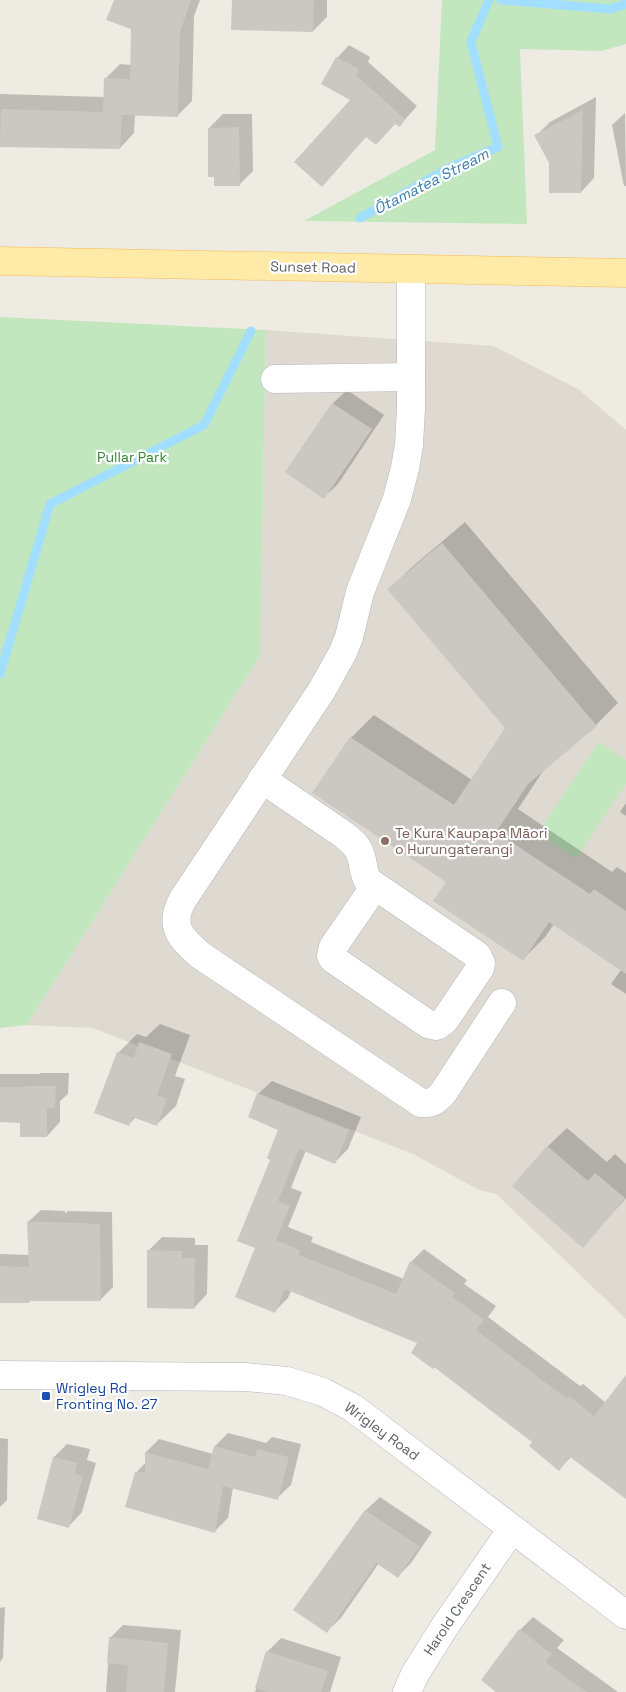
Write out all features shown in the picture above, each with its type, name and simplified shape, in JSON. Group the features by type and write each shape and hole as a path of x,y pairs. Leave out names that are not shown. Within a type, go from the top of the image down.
{"main road":[{"name":"Sunset Road","path":"0,261 411,270 626,272"}],"street":[{"path":"411,270 409,445 397,500 360,592 350,637 322,690 177,909 175,923 179,933 200,955 421,1103 429,1104 443,1093 502,1003"},
{"path":"275,379 411,377"},
{"path":"262,779 344,835 354,844 361,855 366,877 375,886 474,952 479,959 480,968 445,1020 437,1026 428,1024 331,956 333,947 375,886"},
{"name":"Wrigley Road","path":"0,1375 246,1377 287,1381 323,1392 353,1408 626,1615"},
{"name":"Harold Crescent","path":"408,1692 414,1674 512,1529"}],"shaded area":[{"name":"Te Kura Kaupapa Māori o Hurungaterangi","path":"266,330 493,346 578,389 626,430 626,1319 496,1194 479,1190 413,1154 93,1028 27,1025 260,656"}],"green space":[{"path":"442,0 626,0 626,44 602,51 520,49 527,224 304,221 435,150"},
{"name":"Pullar Park","path":"0,317 266,330 260,656 27,1025 0,1028"},
{"path":"599,742 626,760 626,784 576,859 538,833"}],"building":[{"path":"114,0 191,0 180,32 178,117 122,115 120,149 0,147 1,109 103,112 104,78 130,79 131,29 106,20"},
{"path":"232,0 314,0 313,32 231,30"},
{"path":"336,57 359,69 356,75 405,119 400,127 395,124 376,145 366,137 322,187 294,162 350,100 321,84"},
{"path":"583,110 581,193 549,193 549,163 534,135"},
{"path":"239,127 240,186 214,186 214,177 208,177 208,128"},
{"path":"332,403 372,429 324,499 285,472"},
{"path":"442,543 597,726 528,784 496,832 590,894 594,889 626,911 626,974 549,922 523,961 433,901 446,882 312,793 350,737 454,805 505,728 387,589"},
{"path":"139,1042 172,1054 157,1095 167,1099 157,1126 132,1117 129,1126 94,1113 117,1052 134,1058"},
{"path":"56,1086 55,1108 47,1109 47,1137 20,1137 20,1123 0,1122 0,1087"},
{"path":"257,1093 349,1130 335,1164 299,1149 278,1201 290,1206 276,1240 300,1250 299,1255 396,1294 410,1261 455,1293 452,1297 484,1320 476,1330 567,1399 569,1396 594,1416 626,1375 626,1499 570,1457 559,1471 529,1446 532,1442 434,1367 433,1369 411,1353 417,1343 285,1289 275,1313 235,1297 255,1248 237,1241 270,1160 267,1158 278,1130 248,1117"},
{"path":"547,1146 588,1181 595,1173 625,1198 583,1248 512,1186"},
{"path":"27,1222 53,1222 53,1226 54,1222 100,1224 101,1301 0,1303 0,1266 29,1267"},
{"path":"147,1250 182,1251 182,1258 195,1258 194,1309 147,1308"},
{"path":"214,1446 256,1457 257,1449 289,1457 278,1500 223,1486 215,1533 125,1507 135,1472 145,1472 145,1452 208,1469"},
{"path":"53,1457 77,1463 75,1474 83,1476 69,1528 37,1519"},
{"path":"365,1510 419,1546 398,1578 376,1563 327,1633 293,1610"},
{"path":"519,1629 552,1654 545,1662 587,1692 496,1692 481,1680"},
{"path":"109,1637 168,1643 164,1692 126,1692 128,1665 107,1663"},
{"path":"266,1651 328,1671 321,1692 268,1692 255,1688"}],"waterway":[{"name":"Ōtamatea Stream","path":"360,218 449,168 498,147 471,42 489,0"},
{"name":"Ōtamatea Stream","path":"501,0 610,9 626,4"},
{"name":"Ōtamatea Stream","path":"0,674 50,504 204,425 251,331"}],"place":[{"name":"Te Kura Kaupapa Māori o Hurungaterangi","path":"385,841"},
{"name":"Wrigley Rd Fronting No. 27","path":"46,1396"}]}
